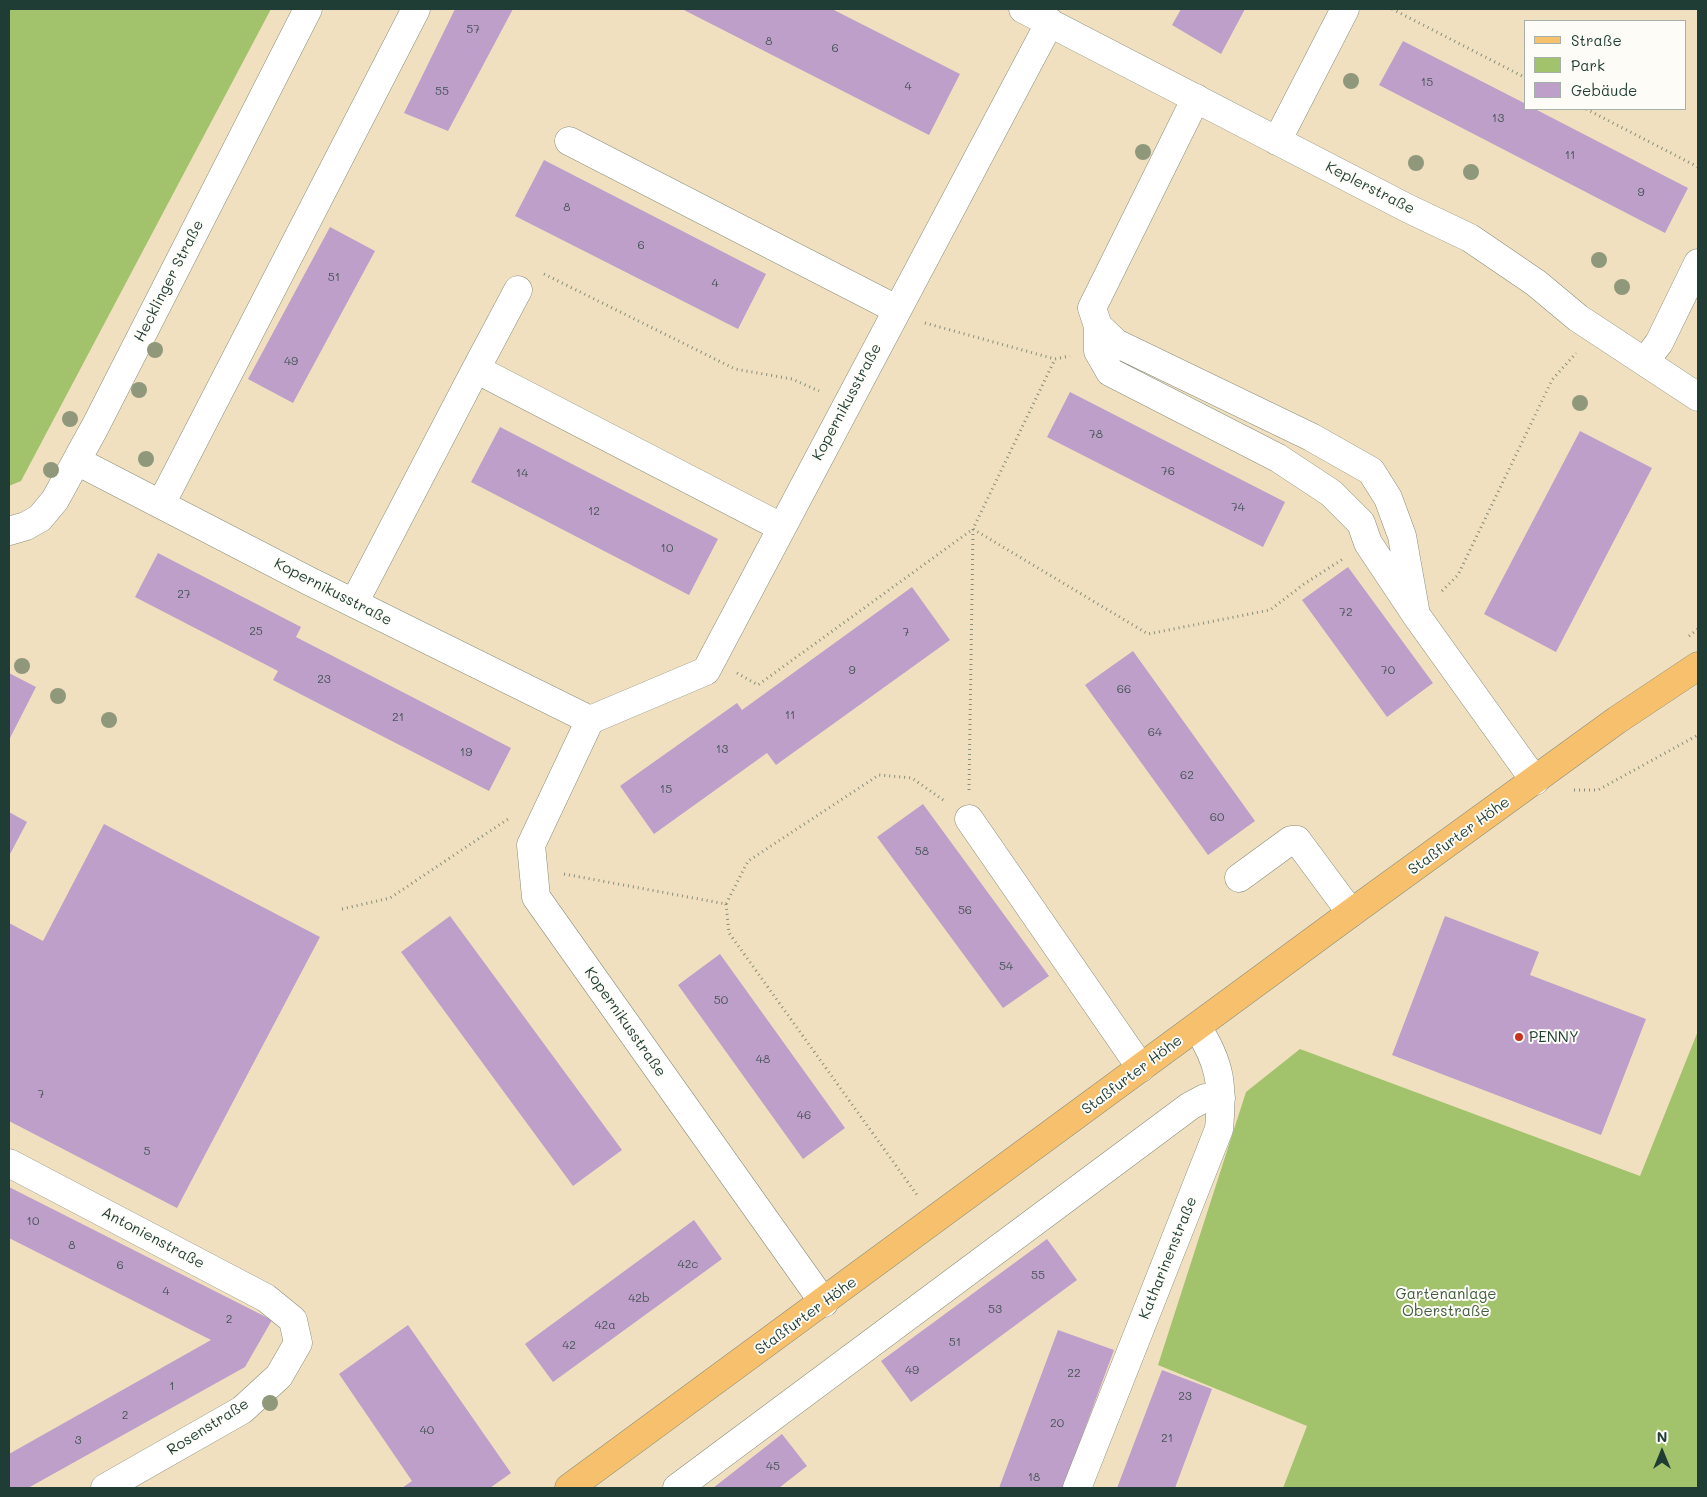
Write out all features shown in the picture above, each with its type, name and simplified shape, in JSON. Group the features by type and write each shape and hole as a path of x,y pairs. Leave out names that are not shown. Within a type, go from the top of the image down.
{"main road":[{"name":"Staßfurter Höhe","path":"569,1488 824,1303 1351,913 1617,720 1698,666"}],"street":[{"name":"Hecklinger Straße","path":"9,531 26,526 40,518 55,500 77,461 308,9"},
{"path":"160,504 416,9"},
{"name":"Keplerstraße","path":"1023,9 1277,141 1470,238 1536,283 1578,318 1698,397"},
{"path":"1277,141 1345,9"},
{"name":"Kopernikusstraße","path":"824,1303 536,897 531,845 590,720 706,671 1050,22"},
{"path":"1196,98 1096,328 1110,372 1278,458 1331,493 1361,522 1368,543 1416,615 1535,781"},
{"path":"569,141 896,310"},
{"path":"1645,361 1666,328 1698,264"},
{"path":"354,603 518,290"},
{"path":"1096,328 1116,343 1311,437 1371,471 1388,498 1402,536 1416,615"},
{"path":"476,369 781,527"},
{"name":"Kopernikusstraße","path":"77,461 354,603 590,720"},
{"path":"968,819 1141,1068"},
{"path":"1238,878 1291,840 1297,840 1351,913"},
{"name":"Katharinenstraße","path":"1077,1488 1218,1130 1222,1098 1220,1078 1216,1060 1196,1027"},
{"path":"677,1488 1190,1106 1205,1098 1222,1098"},
{"name":"Antonienstraße","path":"9,1163 266,1298 293,1320"},
{"name":"Rosenstraße","path":"105,1488 242,1410 279,1376 298,1342 293,1320"}],"path":[{"path":"1392,9 1524,77"},
{"path":"1588,110 1698,167"},
{"path":"518,290 540,272 735,369 792,379 846,404"},
{"path":"896,310 930,325 1055,359"},
{"path":"968,819 973,529 1055,359 1096,328"},
{"path":"1416,615 1458,575 1552,380 1582,346"},
{"path":"973,529 1148,634 1270,610 1304,584 1368,543"},
{"path":"713,658 758,685 973,529"},
{"path":"1570,790 1598,790 1698,735"},
{"path":"936,1220 729,933 726,904 748,861 879,775 912,778 968,819"},
{"path":"342,909 390,898 513,816"},
{"path":"534,869 726,904"}],"green space":[{"path":"9,9 271,9 21,481 9,486"},
{"name":"Gartenanlage Oberstraße","path":"1698,1031 1698,1488 1283,1488 1307,1426 1158,1365 1246,1092 1300,1049 1640,1176"}],"building":[{"path":"455,9 513,9 448,131 404,113"},
{"path":"682,9 832,9 960,74 929,135"},
{"path":"1181,9 1245,9 1221,54 1172,25"},
{"path":"1403,41 1524,103 1524,110 1537,110 1688,188 1665,233 1379,85"},
{"path":"544,160 766,274 738,329 515,216"},
{"path":"330,227 375,251 293,403 248,379"},
{"path":"1070,392 1285,502 1263,547 1047,437"},
{"path":"500,427 718,539 689,595 471,482"},
{"path":"1580,431 1652,468 1556,652 1484,614"},
{"path":"158,553 301,627 296,637 511,748 489,791 273,680 278,671 135,597"},
{"path":"1348,567 1433,683 1387,717 1302,600"},
{"path":"912,587 950,640 776,765 767,753 654,834 620,786 737,703 742,710"},
{"path":"1133,651 1255,821 1208,855 1085,685"},
{"path":"9,673 36,687 9,740"},
{"path":"923,804 1049,976 1003,1008 877,837"},
{"path":"9,812 27,822 9,856"},
{"path":"104,824 320,937 177,1208 9,1121 9,923 43,941"},
{"path":"450,916 622,1150 573,1186 401,952"},
{"name":"PENNY","path":"1445,916 1539,952 1530,975 1646,1019 1601,1135 1392,1055"},
{"path":"720,954 845,1128 803,1159 678,985"},
{"path":"9,1187 272,1320 245,1367 28,1488 9,1488 9,1454 211,1340 9,1238"},
{"path":"694,1220 722,1259 553,1382 525,1344"},
{"path":"1047,1239 1077,1280 911,1402 881,1361"},
{"path":"408,1325 511,1473 490,1488 402,1488 412,1481 339,1374"},
{"path":"1058,1330 1114,1350 1063,1488 999,1488"},
{"path":"1162,1370 1212,1389 1175,1488 1117,1488"},
{"path":"782,1434 807,1466 779,1488 713,1488"}],"place":[{"name":"PENNY","path":"1519,1037"}]}
